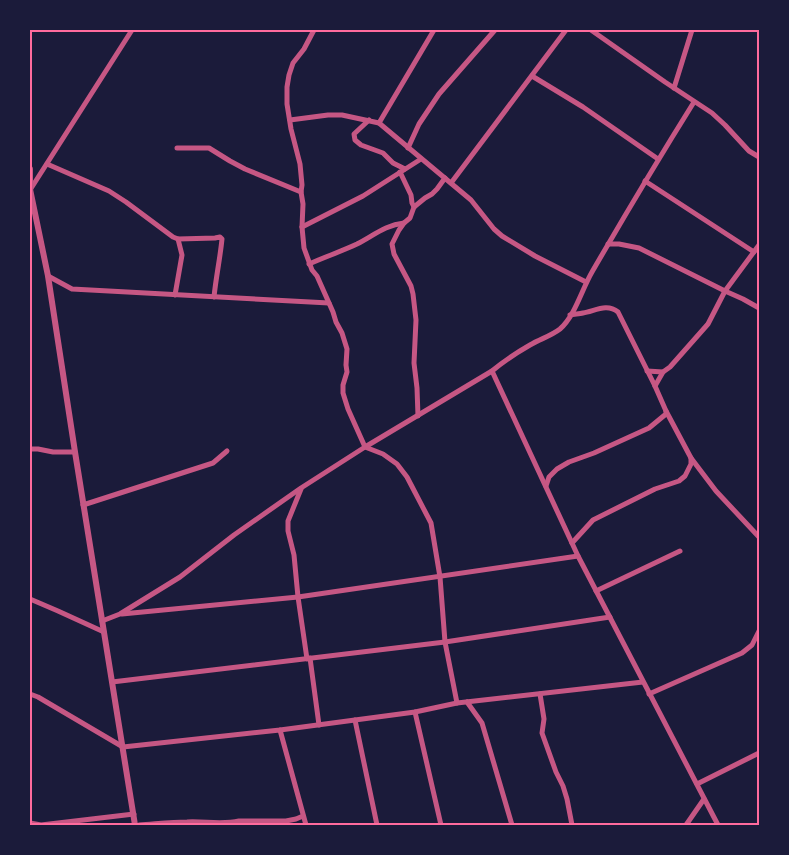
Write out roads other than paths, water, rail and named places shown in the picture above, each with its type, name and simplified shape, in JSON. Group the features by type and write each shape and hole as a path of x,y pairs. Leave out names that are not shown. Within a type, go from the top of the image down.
{"street":[{"path":"30,190 132,30"},
{"path":"314,30 304,49 293,63 287,87 287,104 300,164 304,248 342,333 347,349 347,372 343,393 365,447 383,454 397,464 407,476 431,523 440,577 446,642 457,703"},
{"path":"379,123 434,30"},
{"path":"408,148 419,124 439,94 495,30"},
{"path":"451,183 566,30"},
{"path":"591,30 718,119 749,151 759,157"},
{"path":"674,88 692,30"},
{"path":"532,76 583,107 658,159"},
{"path":"102,621 120,614 180,577 234,535 301,488 365,447 492,371 511,356 550,336 561,328 645,181 694,102"},
{"path":"290,120 342,114 379,123 471,200 494,229 508,241 586,282"},
{"path":"369,120 354,134 355,140 361,145 383,153 403,170 414,207"},
{"path":"177,148 209,148 245,169 301,192"},
{"path":"302,227 363,196 421,158"},
{"path":"47,164 109,191 173,237 178,239 220,237 222,239 220,263 214,297"},
{"path":"30,169 30,190 48,276 74,452 137,825 189,822 286,821 303,816"},
{"path":"418,416 414,364 416,320 413,294 411,286 394,254 392,244 404,223 410,218 414,207 437,190 445,178"},
{"path":"645,181 754,252"},
{"path":"310,264 357,244 388,226 404,223"},
{"path":"175,295 182,255 178,239"},
{"path":"608,244 628,245 639,248 759,308"},
{"path":"655,386 663,372 670,367 708,324 725,291 759,245"},
{"path":"48,276 72,289 329,303"},
{"path":"570,314 603,308 614,309 618,312 691,458 716,492 759,537"},
{"path":"492,371 578,556 718,825"},
{"path":"647,371 663,372"},
{"path":"546,487 549,477 556,469 649,428 666,414 666,411"},
{"path":"30,449 74,452"},
{"path":"83,505 213,463 227,452"},
{"path":"572,542 593,520 685,476 689,471 691,458"},
{"path":"301,488 288,521 288,530 294,555 298,597 319,725"},
{"path":"596,591 680,551"},
{"path":"120,614 298,597 578,556"},
{"path":"30,599 104,632"},
{"path":"112,682 446,642 610,618"},
{"path":"649,694 742,653 752,645 759,631"},
{"path":"30,694 123,747 280,730 414,712 457,703 643,682"},
{"path":"540,694 544,719 542,733 563,786 572,825"},
{"path":"467,702 482,723 512,825"},
{"path":"414,712 441,825"},
{"path":"355,720 377,825"},
{"path":"280,730 306,825"},
{"path":"697,784 759,753"},
{"path":"686,825 704,799"},
{"path":"30,823 41,825 134,814"}]}
